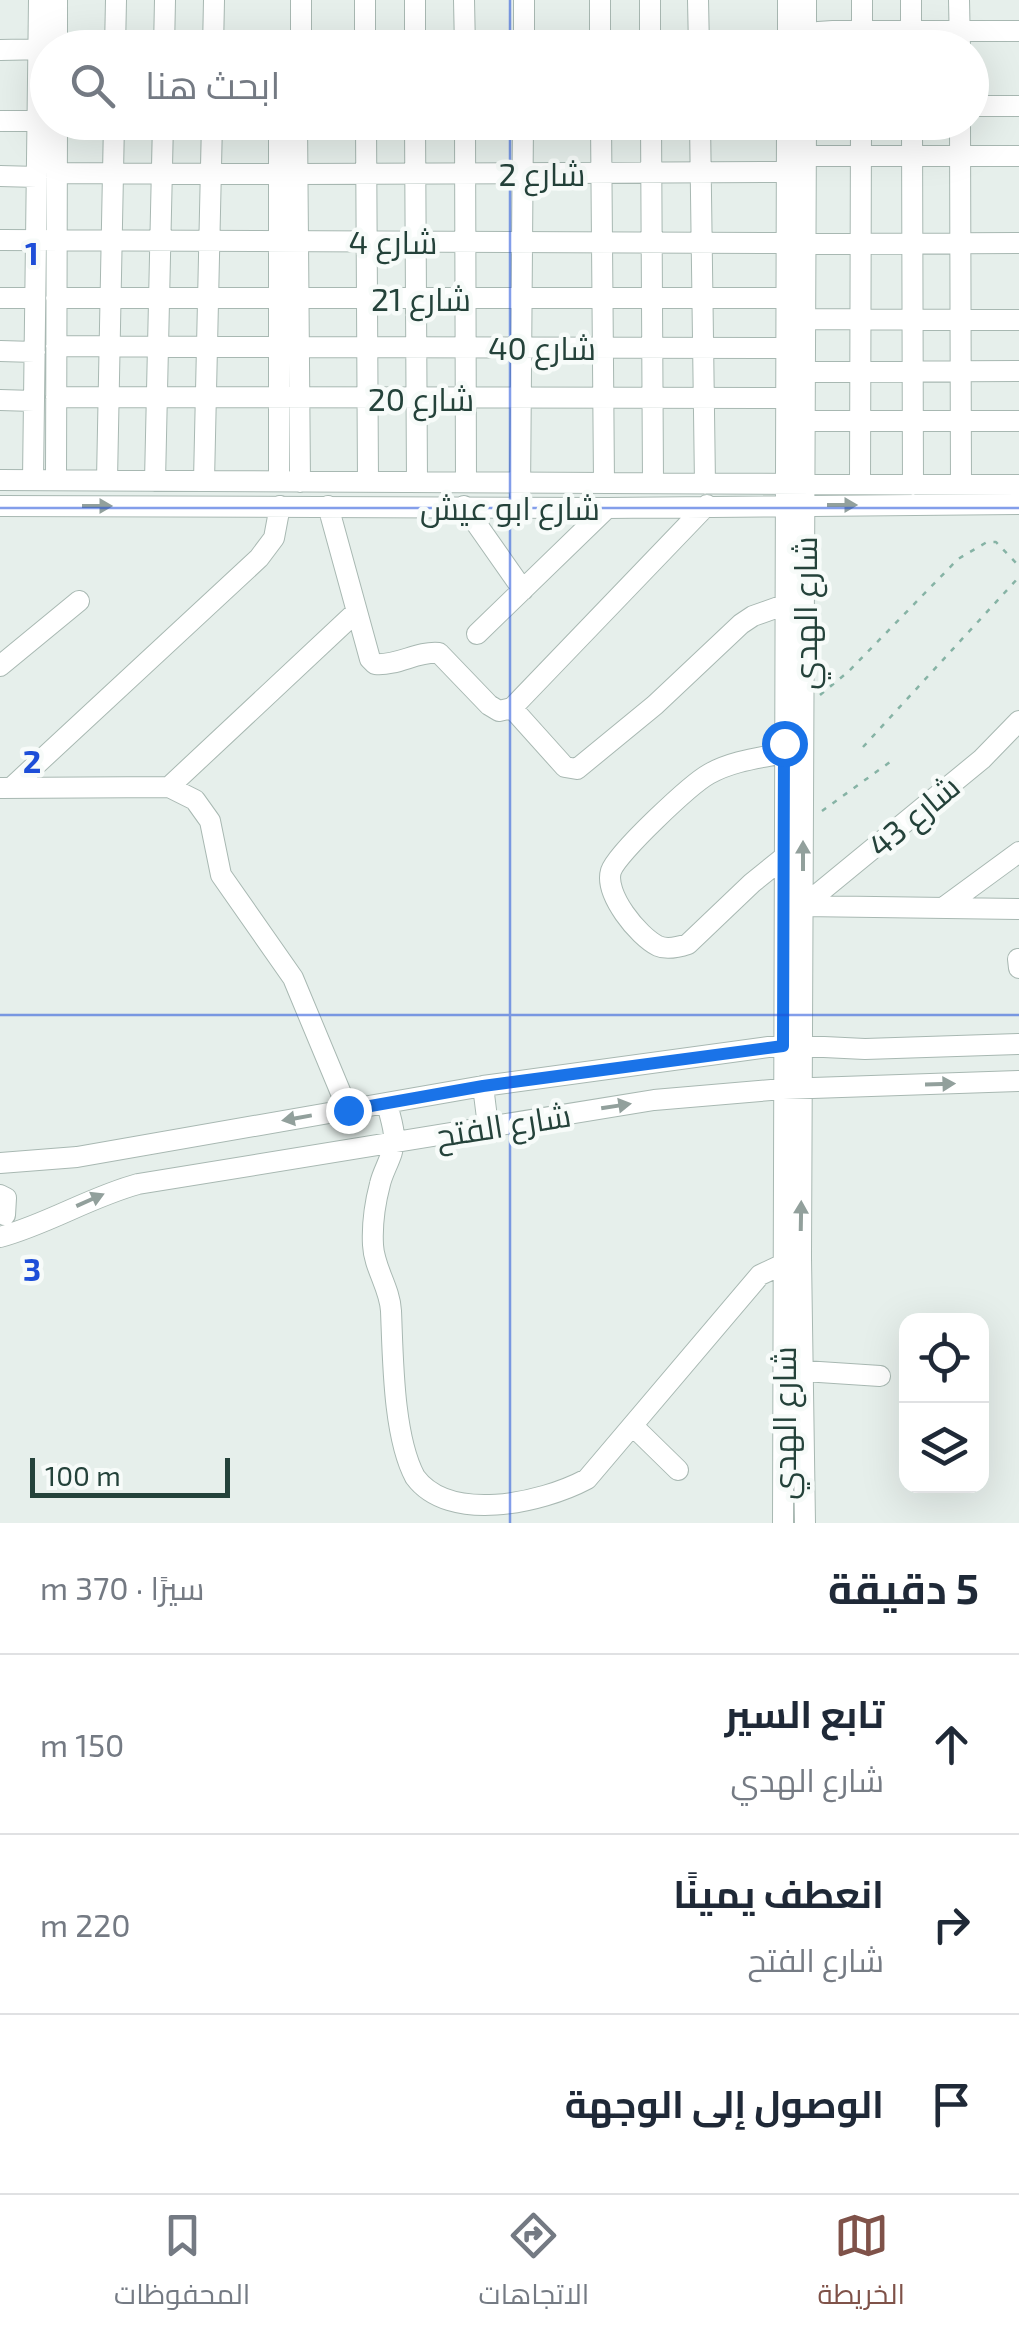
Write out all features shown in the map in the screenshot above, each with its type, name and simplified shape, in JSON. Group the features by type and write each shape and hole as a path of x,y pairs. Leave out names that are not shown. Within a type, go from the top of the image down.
{"street":[{"path":"39,0 45,30"},
{"path":"51,30 57,0"},
{"path":"115,30 116,0"},
{"path":"164,30 165,0"},
{"path":"213,30 214,0"},
{"path":"299,30 301,0"},
{"path":"365,0 365,30"},
{"path":"414,0 415,30"},
{"path":"464,0 464,30"},
{"path":"524,0 524,30"},
{"path":"600,0 600,30"},
{"path":"650,0 650,30"},
{"path":"698,0 698,30"},
{"path":"788,0 794,30"},
{"path":"800,30 806,0"},
{"path":"862,0 862,30"},
{"path":"911,0 911,30"},
{"path":"960,0 960,30"},
{"path":"989,36 1019,32"},
{"path":"0,50 30,49"},
{"path":"989,106 1019,106"},
{"path":"0,122 30,122"},
{"path":"47,140 46,298 56,346 56,480"},
{"path":"107,480 114,140"},
{"path":"155,481 162,140"},
{"path":"204,481 211,140"},
{"path":"282,140 288,174"},
{"path":"294,140 288,174 289,398 295,482 306,506"},
{"path":"366,140 368,482"},
{"path":"415,140 417,482"},
{"path":"465,140 466,482"},
{"path":"520,505 523,140"},
{"path":"601,140 604,483"},
{"path":"651,140 653,483"},
{"path":"328,506 370,659 375,664 391,664 428,652 439,653 489,705 499,711 512,708 706,494 700,140"},
{"name":"شارع الهدي","path":"783,1523 793,1088 783,858 784,605 804,422 805,320 787,172 787,140"},
{"name":"شارع الهدي","path":"793,1045 803,906 804,710 786,398 786,298 796,243 806,140"},
{"path":"860,484 861,140"},
{"path":"912,140 913,485"},
{"path":"960,140 961,485"},
{"path":"806,156 1019,156"},
{"name":"شارع 2","path":"0,176 787,172"},
{"name":"شارع 4","path":"0,240 1019,242"},
{"name":"شارع 21","path":"0,298 786,298"},
{"path":"33,480 34,352 46,298"},
{"path":"805,320 1019,320"},
{"name":"شارع 40","path":"56,346 786,348"},
{"path":"0,351 34,352"},
{"path":"804,372 1019,372"},
{"name":"شارع 20","path":"56,398 786,398"},
{"path":"0,400 34,401"},
{"path":"804,422 1019,421"},
{"name":"شارع ابو عيش","path":"0,480 653,483 706,494"},
{"name":"شارع ابو عيش","path":"794,494 860,484 1019,485"},
{"name":"شارع ابو عيش","path":"0,506 607,508 706,494 1019,504"},
{"path":"5,788 260,558 274,538 280,506"},
{"path":"464,506 523,590"},
{"path":"477,634 607,508"},
{"path":"0,666 79,602"},
{"path":"512,708 565,767 577,769 655,705 741,624 784,605"},
{"path":"169,787 356,612"},
{"name":"شارع 43","path":"803,906 982,759 1019,721"},
{"path":"783,858 699,935 678,948 657,945 619,908 612,891 610,872 621,854 699,781 738,762 784,752"},
{"path":"5,788 169,787 182,790 204,810 222,874 293,978 348,1110"},
{"path":"944,907 1019,852"},
{"path":"803,906 1019,909"},
{"path":"1018,959 1019,968"},
{"name":"شارع الفتح","path":"0,1162 77,1157 483,1086 793,1045 865,1049 1019,1044"},
{"path":"648,1062 654,1100"},
{"name":"شارع الفتح","path":"0,1237 30,1229 102,1194 138,1184 654,1100 793,1088 1019,1081"},
{"path":"483,1086 488,1126"},
{"path":"387,1103 394,1141 380,1184 373,1246 391,1307 395,1387 407,1453 414,1476 428,1495 445,1506 486,1513 539,1501 587,1479 760,1275 792,1260"},
{"name":"شارع الهدي","path":"792,1260 804,1371 805,1523"},
{"path":"804,1371 880,1376"},
{"path":"633,1426 678,1470"}],"path":[{"path":"804,710 849,670 958,558 986,542 996,542 1019,566"},
{"path":"863,747 1019,576"},
{"path":"804,824 890,762"}],"route":[{"path":"348,1110 483,1086 783,1046 784,743"}]}
